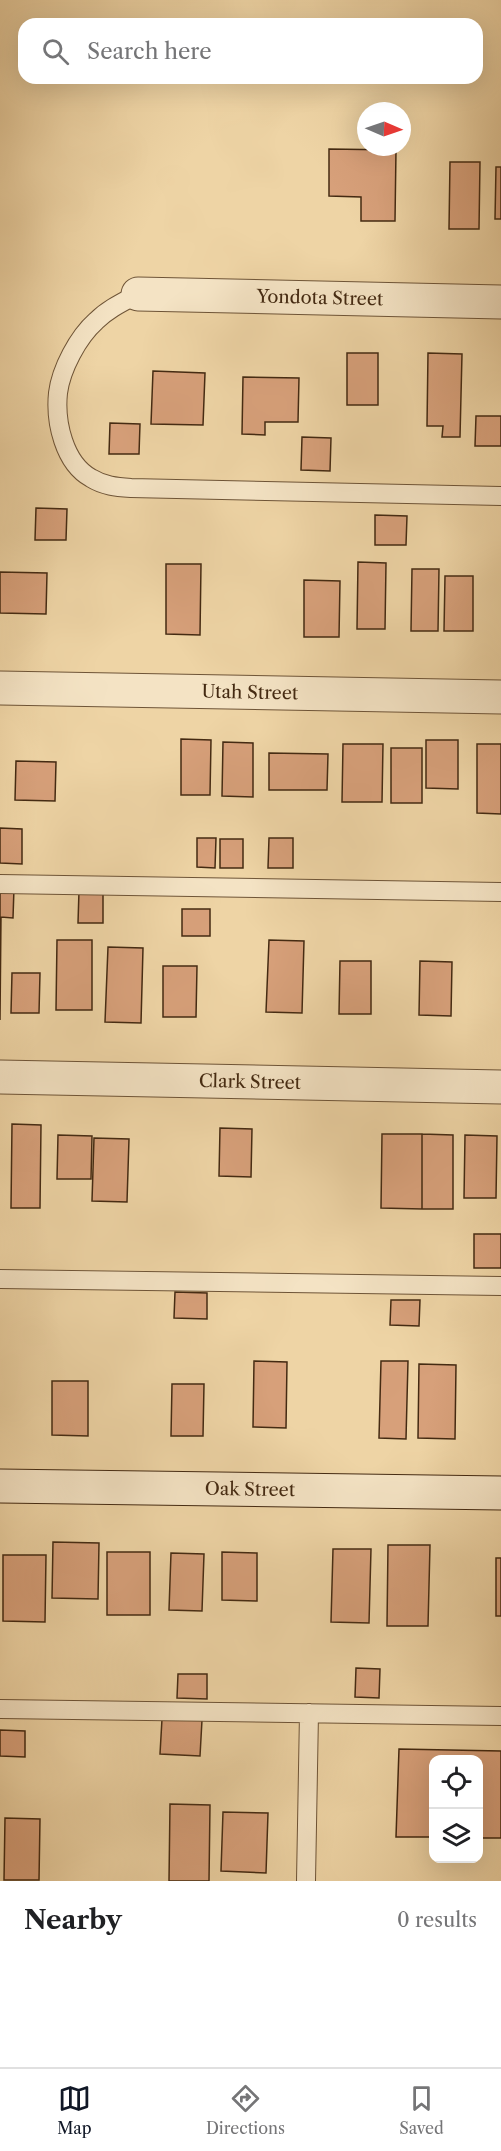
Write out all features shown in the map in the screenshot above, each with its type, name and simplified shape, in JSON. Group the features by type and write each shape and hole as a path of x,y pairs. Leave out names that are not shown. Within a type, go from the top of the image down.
{"street":[{"name":"Yondota Street","path":"138,294 501,302"},
{"name":"Utah Street","path":"0,687 501,698"},
{"name":"Clark Street","path":"0,1077 501,1087"},
{"name":"Oak Street","path":"0,1486 501,1493"}],"lane":[{"path":"138,294 116,305 94,321 79,342 66,368 58,393 63,441 73,461 89,477 107,486 131,488 501,496"},
{"path":"0,884 501,892"},
{"path":"0,1279 501,1286"},
{"path":"0,1709 501,1716"},
{"path":"306,1881 309,1713"}],"building":[{"path":"329,149 357,149 357,156 396,156 395,221 361,221 361,197 329,196"},
{"path":"450,162 480,162 479,229 449,229"},
{"path":"496,167 501,167 501,219 495,219"},
{"path":"347,353 378,353 378,405 347,405"},
{"path":"428,353 462,354 460,437 442,437 443,426 427,426"},
{"path":"153,371 205,373 203,425 151,424"},
{"path":"243,377 299,378 298,422 265,422 265,435 242,434"},
{"path":"476,416 501,416 501,446 475,446"},
{"path":"110,423 140,424 139,454 109,454"},
{"path":"302,437 331,438 330,471 301,470"},
{"path":"36,508 67,509 66,540 35,540"},
{"path":"375,515 407,516 406,545 375,545"},
{"path":"358,562 386,563 385,629 357,629"},
{"path":"166,564 201,564 200,635 166,634"},
{"path":"412,569 439,569 438,631 411,631"},
{"path":"0,572 47,573 46,614 0,613"},
{"path":"445,576 473,576 473,631 444,631"},
{"path":"304,580 340,581 339,637 304,637"},
{"path":"181,739 211,740 210,795 181,795"},
{"path":"426,740 458,740 458,789 426,788"},
{"path":"223,742 253,743 253,797 222,796"},
{"path":"343,744 383,744 382,802 342,802"},
{"path":"477,744 501,744 501,814 477,813"},
{"path":"391,748 422,748 422,803 391,803"},
{"path":"269,753 328,754 327,790 269,790"},
{"path":"16,761 56,762 55,801 15,800"},
{"path":"0,828 22,829 22,864 0,863"},
{"path":"197,838 216,838 215,868 197,867"},
{"path":"269,838 293,838 293,868 268,868"},
{"path":"220,839 243,839 243,868 220,868"},
{"path":"0,887 14,888 13,918 1,917 0,1020"},
{"path":"79,891 103,891 103,923 78,923"},
{"path":"182,909 210,909 210,936 182,936"},
{"path":"57,940 92,940 92,1010 56,1010"},
{"path":"269,940 304,941 302,1013 266,1012"},
{"path":"108,947 143,948 141,1023 105,1022"},
{"path":"340,961 371,961 371,1014 339,1014"},
{"path":"420,961 452,962 451,1016 419,1015"},
{"path":"163,966 197,966 196,1017 163,1017"},
{"path":"12,973 40,973 39,1013 11,1013"},
{"path":"12,1124 41,1125 40,1208 11,1208"},
{"path":"220,1128 252,1129 251,1177 219,1176"},
{"path":"382,1134 422,1134 422,1209 381,1208"},
{"path":"422,1134 453,1135 453,1209 422,1209"},
{"path":"58,1135 92,1136 91,1179 57,1179"},
{"path":"465,1135 497,1136 496,1198 464,1198"},
{"path":"94,1138 129,1139 127,1202 92,1201"},
{"path":"474,1234 501,1234 501,1268 474,1268"},
{"path":"175,1292 207,1293 207,1319 174,1318"},
{"path":"391,1300 420,1300 419,1326 390,1325"},
{"path":"254,1361 287,1362 286,1428 253,1427"},
{"path":"381,1361 408,1361 406,1439 379,1438"},
{"path":"419,1364 456,1365 455,1439 418,1438"},
{"path":"52,1381 88,1381 88,1436 52,1435"},
{"path":"172,1384 204,1384 203,1436 171,1436"},
{"path":"53,1542 99,1543 98,1599 52,1598"},
{"path":"388,1545 430,1545 428,1626 387,1626"},
{"path":"333,1549 371,1549 369,1623 331,1622"},
{"path":"107,1552 150,1552 150,1615 107,1615"},
{"path":"222,1552 257,1553 257,1601 222,1600"},
{"path":"171,1553 204,1554 202,1611 169,1610"},
{"path":"3,1555 46,1555 45,1622 3,1621"},
{"path":"496,1558 501,1558 501,1616 496,1616"},
{"path":"356,1668 380,1669 379,1698 355,1697"},
{"path":"178,1674 207,1674 207,1699 177,1698"},
{"path":"162,1719 202,1720 200,1756 160,1754"},
{"path":"0,1730 25,1731 25,1757 0,1756"},
{"path":"399,1749 501,1751 501,1838 483,1838 483,1755 429,1755 429,1837 396,1837"},
{"path":"170,1804 210,1805 209,1881 169,1881"},
{"path":"223,1812 268,1813 266,1873 221,1871"},
{"path":"5,1818 40,1819 39,1880 4,1880"}]}
